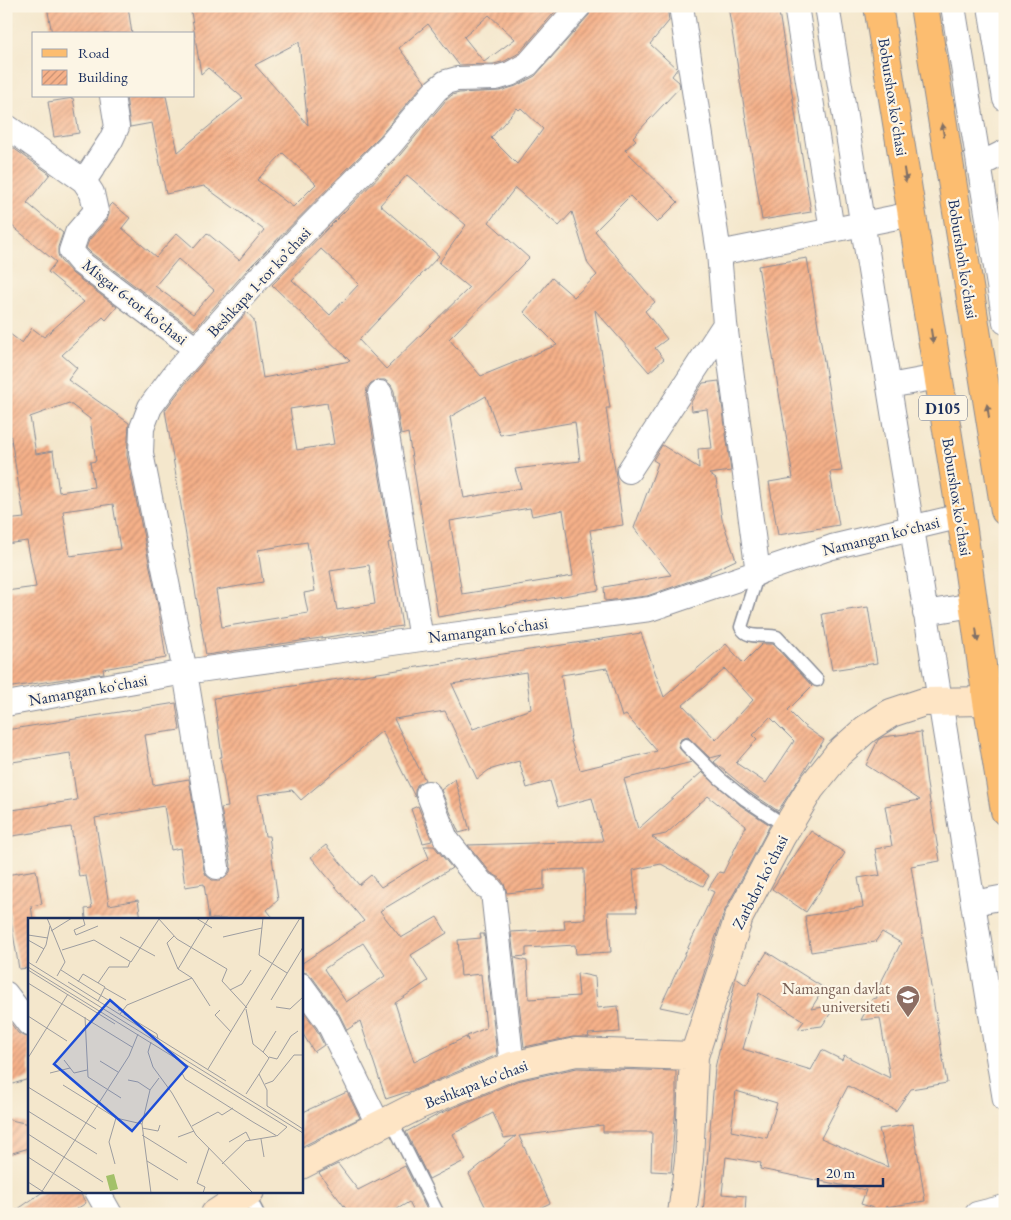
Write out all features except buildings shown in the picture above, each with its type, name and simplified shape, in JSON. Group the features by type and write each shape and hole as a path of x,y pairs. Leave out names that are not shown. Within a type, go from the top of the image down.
{"main road":[{"name":"Boburshox ko'chasi","path":"878,6 961,516 987,701 1005,811"},
{"name":"Boburshoh koʻchasi","path":"931,7 954,204 1005,511"}],"street":[{"name":"Beshkapa 1-tor koʼchasi","path":"218,867 185,672 142,453 142,428 150,408 196,349 257,280 390,146 436,90 446,82 457,78 496,78 520,70 528,64 579,6"},
{"path":"682,6 719,253 725,324 758,573"},
{"path":"796,6 832,230"},
{"path":"827,6 1005,1100"},
{"path":"953,6 979,165 995,204 1005,322"},
{"path":"990,6 1005,99"},
{"path":"6,126 84,181 111,140 117,126 112,98"},
{"path":"979,165 1005,152"},
{"name":"Misgar 6-tor koʼchasi","path":"84,181 92,194 96,211 77,233 72,251 81,263 196,349"},
{"path":"954,204 995,204"},
{"path":"719,253 912,214"},
{"path":"629,471 725,324"},
{"path":"889,386 938,377"},
{"path":"380,393 421,639"},
{"name":"Namangan koʻchasi","path":"6,704 185,672 650,609 832,547 961,516"},
{"path":"925,613 973,605"},
{"name":"Zarbdor koʻchasi","path":"682,1214 689,1160 694,1056 739,917 810,789 838,754 866,729 891,713 924,702 987,701"},
{"path":"428,793 446,839 483,884 493,892 512,1066"},
{"path":"972,903 1005,897"},
{"path":"302,985 328,1022 385,1123"},
{"path":"6,994 28,1023"},
{"name":"Beshkapa ko'chasi","path":"302,1164 419,1105 512,1066 576,1052 694,1056"},
{"path":"98,1192 110,1214"},
{"path":"215,1214 252,1199"},
{"path":"977,1214 1005,1207"}],"lane":[{"path":"758,573 741,627 743,632 750,636 771,635 777,637 817,680"},
{"path":"686,745 725,784 787,828"},
{"path":"385,1123 438,1214"}],"place":[{"name":"Namangan davlat universiteti","path":"908,1018"}]}
